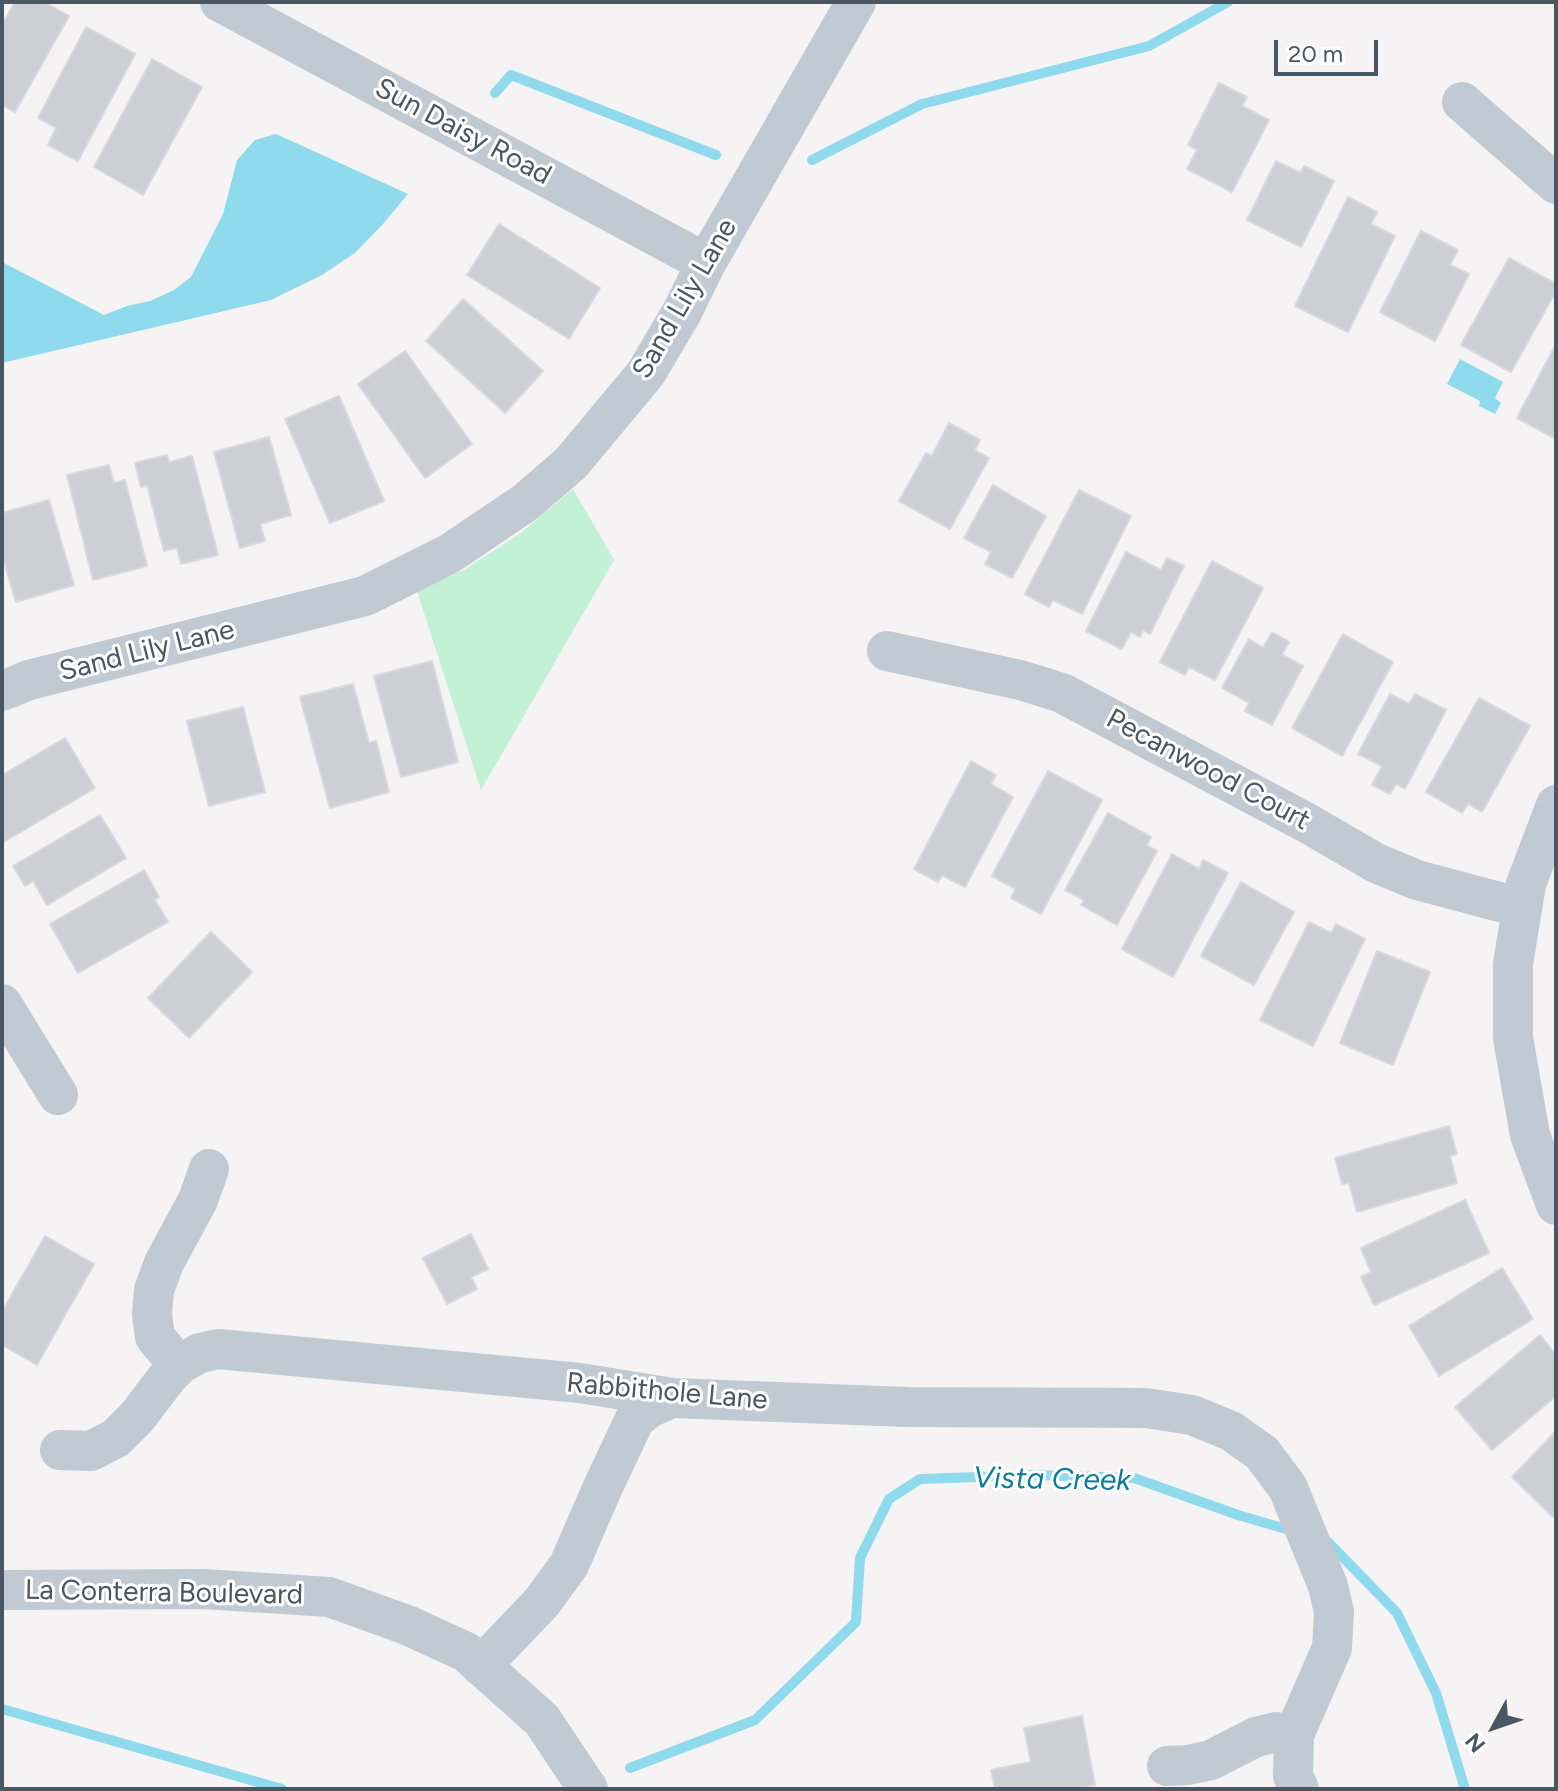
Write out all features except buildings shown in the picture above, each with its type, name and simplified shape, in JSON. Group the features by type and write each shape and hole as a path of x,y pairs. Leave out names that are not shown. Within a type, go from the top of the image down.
{"street":[{"name":"Sun Daisy Road","path":"220,2 706,263"},
{"name":"Sand Lily Lane","path":"2,691 29,680 365,596 449,554 526,502 571,463 646,373 856,2"},
{"path":"1462,102 1556,184"},
{"name":"Pecanwood Court","path":"887,651 1020,680 1062,693 1376,863 1417,880 1522,908"},
{"path":"1556,805 1526,884 1513,964 1513,1038 1530,1135 1556,1205"},
{"path":"2,1004 58,1095"},
{"path":"180,1364 155,1337 152,1314 154,1290 164,1263 198,1200 209,1169"},
{"name":"Rabbithole Lane","path":"60,1450 91,1451 116,1438 180,1364 200,1353 218,1349 580,1383 672,1398 907,1407 1146,1408 1192,1415 1231,1431 1262,1453 1293,1499 1328,1586 1334,1612 1332,1648 1294,1735"},
{"path":"580,1383 635,1419"},
{"path":"481,1666 542,1602 569,1565 635,1419 649,1408 672,1398"},
{"name":"La Conterra Boulevard","path":"2,1590 203,1589 329,1597 407,1625 466,1652 542,1720 578,1774"},
{"path":"1167,1766 1211,1760 1256,1737 1276,1732 1294,1735 1293,1776 1299,1789"}],"green space":[{"path":"573,489 614,560 481,790 417,591 464,570 521,533"}],"water":[{"path":"276,134 408,194 355,253 322,275 271,300 2,363 2,262 104,315 174,290 191,277 223,214 237,160 255,140"},
{"path":"1460,359 1503,382 1495,398 1501,403 1495,414 1479,406 1480,401 1447,384"}],"waterway":[{"path":"812,160 922,104 1149,46 1228,2"},
{"path":"495,93 511,75 716,155"},
{"name":"Vista Creek","path":"630,1768 755,1720 856,1622 860,1558 889,1499 920,1479 1035,1475 1134,1478 1296,1532"},
{"name":"Vista Creek","path":"1327,1541 1397,1613 1436,1693 1465,1789"},
{"name":"Vista Creek","path":"2,1709 282,1789"}]}
